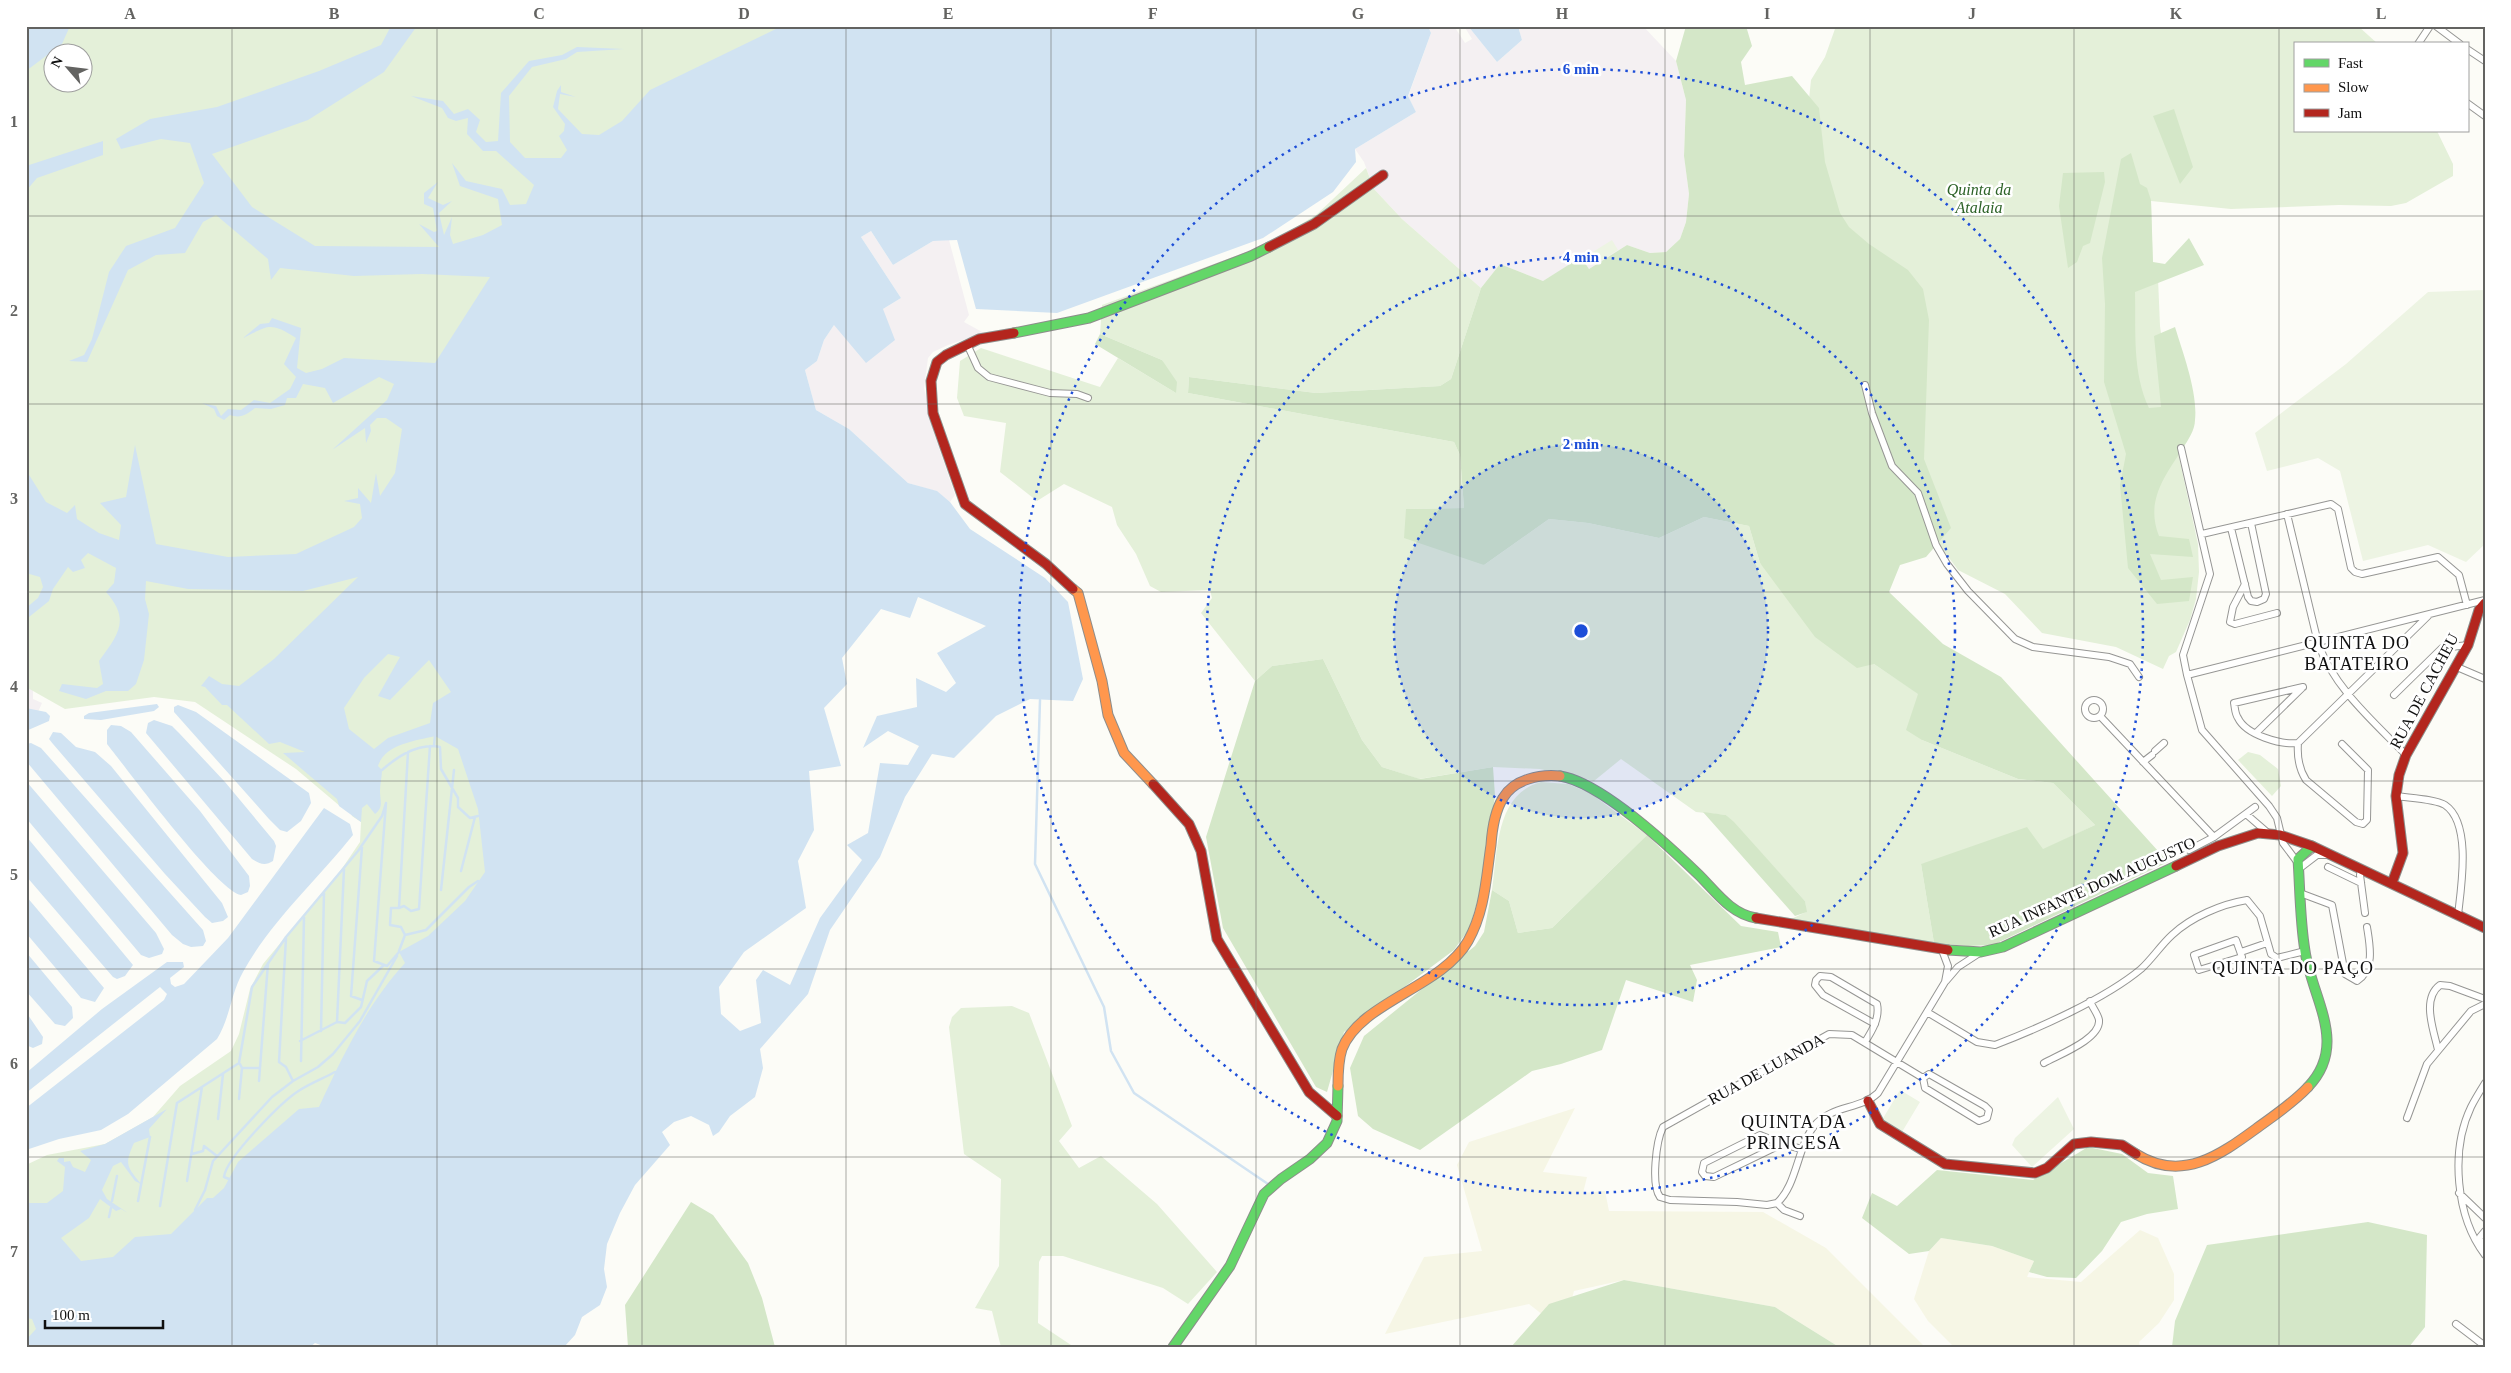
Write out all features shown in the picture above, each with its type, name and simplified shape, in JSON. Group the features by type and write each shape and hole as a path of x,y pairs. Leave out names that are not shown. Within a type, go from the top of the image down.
{"street":[{"path":"2419,42 2430,26"},
{"path":"2436,26 2457,42"},
{"path":"2468,50 2485,61"},
{"path":"2468,104 2485,116"},
{"path":"1337,1116 1309,1092 1217,939 1201,851 1188,824 1124,753 1108,714 1102,681 1078,593 1046,564 965,504 933,413 931,381 937,362 967,344 979,339 1048,328 1089,318 1251,256 1314,224 1383,176"},
{"path":"967,344 978,368 989,377 1050,393 1077,394 1088,398"},
{"path":"1865,385 1872,413 1892,466 1918,493 1936,545 1947,564 1968,591 2016,639 2033,647 2109,657 2130,664 2139,678"},
{"path":"2181,448 2202,534 2210,578 2183,655 2202,730 2269,806 2278,822 2280,835 2299,866"},
{"path":"2202,534 2329,504 2336,506 2338,509 2351,568 2355,572 2362,574 2438,557 2459,575 2467,605"},
{"path":"2287,514 2318,643 2324,658 2347,694 2406,754"},
{"path":"2231,528 2250,601 2257,602 2264,599 2266,592 2251,523"},
{"path":"2245,584 2233,607 2230,622 2235,624 2277,613"},
{"path":"2187,676 2485,602"},
{"name":"RUA DE CACHEU","path":"2392,882 2403,854 2396,796 2399,775 2406,754 2468,645 2479,610 2485,602"},
{"path":"2256,734 2303,687 2234,703 2239,721 2256,734 2289,743 2298,743 2429,615"},
{"path":"2394,695 2442,648 2468,645"},
{"path":"2457,667 2485,679"},
{"path":"2100,716 2214,837"},
{"path":"2143,762 2164,742"},
{"path":"2298,743 2299,762 2306,780 2356,822 2363,824 2367,820 2368,770 2342,744"},
{"name":"RUA INFANTE DOM AUGUSTO","path":"1173,1347 1230,1266 1264,1194 1270,1187 1308,1162 1323,1148 1333,1132 1337,1116 1340,1056 1347,1040 1379,1010 1450,962 1466,944 1477,925 1484,901 1495,818 1501,801 1509,789 1523,781 1544,775 1570,778 1588,786 1658,836 1731,907 1745,916 1942,950 1981,952 2003,947 2218,846 2258,833 2280,835 2312,846 2392,882 2485,928"},
{"path":"2396,796 2444,804 2456,814 2465,861 2458,915"},
{"path":"2188,850 2214,837 2255,807"},
{"path":"2246,814 2268,833"},
{"path":"2308,860 2312,846"},
{"path":"1868,1101 1880,1124 1939,1161 1953,1165 2036,1173 2047,1168 2074,1144 2091,1142 2122,1145 2146,1160 2168,1166 2196,1164 2219,1155 2296,1100 2317,1078 2324,1064 2328,1041 2326,1023 2313,984 2305,951 2300,893 2299,866 2302,854 2312,846"},
{"path":"2299,866 2317,855 2333,856"},
{"path":"2328,867 2361,883"},
{"path":"2361,869 2365,913"},
{"path":"2300,893 2332,905 2345,974 2357,981 2364,977 2371,953 2367,927"},
{"path":"1927,1012 1976,1042 1991,1046 2090,1002 2141,968 2172,934 2188,922 2231,903 2247,900 2260,916 2271,954 2277,958 2305,951"},
{"path":"2236,940 2241,952 2242,957 2199,970 2194,955 2236,940"},
{"path":"2241,952 2267,943"},
{"path":"1942,950 1948,966 1946,982"},
{"path":"1800,1216 1784,1210 1777,1203 1785,1194 1809,1134 1821,1119 1839,1109 1868,1101 1878,1093 1946,982 1958,967 1981,952"},
{"path":"1865,1042 1875,1024 1878,1014 1877,1004 1831,977 1820,976 1816,980 1816,985 1824,995 1875,1024"},
{"path":"2438,1050 2430,1011 2430,997 2433,990 2440,985 2450,986 2485,999"},
{"path":"2044,1063 2091,1037 2097,1030 2099,1020 2090,1002"},
{"path":"2407,1118 2428,1064 2471,1011 2485,1004"},
{"name":"RUA DE LUANDA","path":"1777,1203 1767,1205 1670,1200 1660,1197 1656,1184 1658,1142 1663,1127 1829,1034 1852,1035 1923,1078"},
{"path":"1933,1074 1984,1106 1988,1110 1987,1118 1979,1121 1925,1088 1923,1078 1933,1074"},
{"path":"2485,1083 2470,1108 2461,1143 2458,1165 2459,1193 2464,1215 2485,1255"},
{"path":"1782,1144 1714,1177 1705,1176 1702,1172 1704,1163 1760,1136 1782,1144 1802,1148"},
{"path":"2459,1193 2485,1218"},
{"path":"2480,1248 2480,1237 2485,1231"},
{"path":"2456,1324 2485,1346"}],"shaded area":[{"path":"1428,26 1454,26 1465,43 1472,39 1464,26 1468,26 1497,62 1522,40 1518,26 1643,26 1676,61 1686,100 1684,155 1689,194 1686,222 1680,239 1666,252 1650,253 1627,245 1589,269 1581,258 1543,281 1500,264 1481,288 1402,219 1374,189 1364,162 1355,149 1416,112 1408,97 1431,33"},
{"path":"871,231 893,265 933,241 949,240 969,315 964,322 984,333 948,345 933,352 928,358 924,388 934,433 955,495 950,502 936,491 908,483 849,429 816,410 805,370 817,361 824,340 834,325 883,309 901,298 861,237"},
{"path":"26,687 33,690 33,699 42,703 38,712 26,708"}],"green space":[{"path":"26,26 842,26 338,604 341,807 296,769 195,702 154,697 65,709 26,687"},
{"path":"1686,26 1746,26 1752,46 1741,62 1745,85 1792,76 1819,108 1825,162 1840,213 1849,227 1869,244 1908,270 1923,289 1929,320 1924,459 1951,528 1926,557 1900,565 1889,592 1943,644 2001,677 2168,862 1993,945 1968,946 1934,943 1921,864 2027,827 2043,849 2095,825 2053,783 2018,779 1922,740 1906,730 1918,694 1874,664 1857,668 1815,637 1760,563 1749,526 1704,517 1659,538 1588,523 1549,519 1484,565 1404,538 1406,509 1464,508 1460,455 1454,442 1188,393 1189,377 1316,393 1440,386 1451,379 1481,288 1500,264 1543,281 1581,257 1589,269 1627,245 1650,253 1666,252 1680,239 1686,222 1689,194 1684,156 1686,100 1676,61"},
{"name":"Quinta da Atalaia","path":"1836,26 2358,26 2376,42 2294,42 2294,132 2437,132 2453,164 2453,176 2406,203 2391,206 2339,205 2231,209 2151,201 2153,277 2158,278 2160,326 2177,448 2198,544 2199,572 2196,599 2190,620 2176,652 2169,656 2163,669 2116,647 2042,633 2005,594 1958,570 1938,543 1807,119 1811,80 1825,57"},
{"path":"2174,109 2193,167 2180,184 2153,116"},
{"path":"2131,153 2140,184 2147,188 2151,200 2153,262 2165,264 2189,238 2204,265 2135,292 2137,366 2149,408 2161,407 2154,336 2175,327 2189,373 2195,409 2193,431 2159,489 2154,511 2159,536 2189,539 2193,557 2150,554 2161,580 2193,577 2189,601 2157,604 2128,568 2120,485 2126,454 2104,382 2105,304 2102,258 2121,159"},
{"path":"1366,168 1374,189 1402,219 1481,288 1451,379 1440,386 1316,393 1189,377 1188,393 1454,442 1460,455 1464,508 1406,509 1484,565 1549,519 1588,523 1659,538 1704,517 1749,526 1760,563 1874,664 1919,694 1922,740 2018,779 2053,783 2095,825 2043,850 1921,864 1934,943 1789,920 1806,912 1805,901 1726,815 1696,812 1621,759 1594,781 1540,769 1493,767 1419,779 1382,767 1362,740 1323,659 1272,666 1255,681 1201,613 1212,598 1210,590 1161,592 1150,586 1136,554 1117,525 1112,507 1064,484 1037,501 1000,472 1006,423 964,416 957,398 960,361 981,348 1100,387 1118,358 1176,393 1162,360 1100,334 1102,305 1268,244 1316,215"},
{"path":"2104,172 2105,182 2090,243 2083,246 2077,262 2068,268 2059,206 2063,173"},
{"path":"1612,240 1618,250 1594,265 1588,255"},
{"path":"2485,290 2485,544 2466,562 2428,545 2363,561 2340,471 2318,458 2267,471 2255,433 2346,364 2428,292"},
{"path":"1100,334 1162,360 1177,382 1176,393 1095,344"},
{"path":"482,564 495,1019 26,1347 26,1165 47,1155 105,1144 153,1117 180,1086 231,1051 239,1034 250,989 263,964 341,870 360,842 361,822 352,816 314,701"},
{"path":"1323,659 1362,740 1382,767 1420,779 1493,767 1495,796 1481,889 1469,929 1454,950 1344,1032 1327,1092 1316,1087 1223,928 1206,837 1255,681 1272,666"},
{"path":"2248,752 2260,755 2278,769 2281,786 2272,796 2238,760"},
{"path":"1541,782 1568,784 1590,793 1647,835 1552,928 1518,933 1509,901 1492,890 1498,842 1501,826 1515,798 1526,788"},
{"path":"1703,812 1726,815 1734,822 1805,901 1807,912 1795,916"},
{"path":"1647,835 1741,926 1778,932 1781,947 1690,965 1697,980 1693,1002 1626,980 1602,1050 1561,1064 1532,1071 1420,1150 1373,1129 1358,1116 1350,1068 1364,1036 1475,946 1484,932 1492,890 1509,901 1518,933 1552,928"},
{"path":"1012,1006 1029,1013 1072,1126 1059,1141 1079,1168 1101,1156 1157,1204 1217,1272 1188,1304 1163,1288 1063,1256 1042,1256 1039,1262 1038,1323 1074,1347 1001,1347 992,1311 975,1308 999,1266 1001,1179 964,1154 949,1027 952,1017 961,1008"},
{"path":"1900,1090 1920,1102 1902,1132 1882,1120"},
{"path":"2058,1097 2074,1129 2032,1167 2012,1145 2015,1138"},
{"path":"1575,1108 1543,1172 1587,1177 1583,1193 1605,1191 1609,1211 1763,1212 1826,1248 1925,1347 1839,1347 1775,1307 1624,1280 1574,1291 1569,1309 1552,1322 1529,1304 1385,1334 1424,1257 1482,1251 1457,1165 1469,1142"},
{"path":"2088,1147 2122,1154 2148,1173 2173,1176 2178,1209 2147,1214 2121,1222 2102,1251 2076,1278 2047,1277 2029,1272 2034,1261 1992,1246 1941,1238 1929,1251 1909,1254 1862,1218 1872,1193 1897,1206 1937,1170 2033,1180"},
{"path":"691,1202 713,1215 748,1263 762,1298 775,1347 628,1347 625,1305"},
{"path":"2368,1222 2427,1235 2425,1327 2409,1347 2172,1347 2175,1321 2207,1245"},
{"path":"2140,1230 2158,1238 2174,1274 2174,1300 2159,1323 2139,1342 2140,1347 1954,1347 1928,1321 1914,1299 1929,1251 1941,1238 1992,1246 2034,1261 2027,1277 2081,1282"},
{"path":"1624,1280 1775,1307 1839,1347 1511,1347 1549,1304"}],"water":[{"path":"26,26 70,26 63,42 42,42 42,59 26,71"},
{"path":"391,26 417,26 384,72 308,120 212,154 252,207 315,246 439,247 419,224 434,232 437,231 433,208 424,204 424,193 438,182 428,198 443,205 452,201 439,213 444,235 452,217 450,235 453,244 483,235 502,225 498,199 460,186 452,163 466,181 502,189 510,205 526,204 534,185 496,151 483,151 467,134 468,118 456,121 448,118 442,108 411,96 443,101 454,114 468,109 480,120 476,132 486,142 498,141 501,93 529,61 562,55 577,47 624,49 577,52 566,59 532,67 509,96 510,142 525,158 561,158 567,150 559,136 564,131 565,124 553,107 557,91 561,85 561,92 576,97 560,94 558,109 582,134 599,135 622,121 650,90 782,26 1428,26 1431,33 1408,96 1416,112 1355,149 1356,162 1333,192 1263,238 1057,313 976,309 957,240 933,241 893,265 871,231 861,237 901,298 883,309 895,340 866,363 834,325 824,340 817,361 805,370 816,410 849,429 908,483 937,491 950,502 970,529 1045,578 1068,602 1083,679 1073,701 1030,699 996,716 954,758 932,754 905,797 880,857 830,930 808,994 760,1049 763,1068 755,1097 730,1116 719,1132 713,1136 709,1125 691,1116 674,1122 662,1132 670,1145 635,1185 620,1213 607,1244 604,1269 607,1287 600,1305 582,1317 575,1335 564,1347 326,1347 315,1343 310,1347 26,1347 26,1340 36,1329 32,1319 26,1318 26,1203 47,1203 63,1191 65,1167 57,1161 59,1158 64,1158 64,1162 70,1161 73,1167 85,1172 91,1160 80,1151 105,1144 167,1109 149,1129 150,1137 134,1143 131,1150 128,1165 141,1184 135,1181 121,1162 113,1166 102,1190 107,1199 128,1213 121,1209 116,1211 100,1199 89,1218 61,1238 81,1261 113,1257 135,1237 171,1234 207,1198 213,1198 224,1188 238,1162 299,1109 319,1107 357,1031 379,995 405,963 399,952 428,936 465,901 485,872 478,809 458,749 435,736 410,742 387,753 378,766 382,770 380,809 375,814 367,804 362,808 361,822 339,806 337,799 283,753 305,752 280,742 269,744 227,705 222,705 205,687 201,686 209,676 222,684 239,686 274,659 358,577 303,591 188,589 146,581 145,599 149,614 144,660 136,684 128,691 106,691 86,699 59,691 62,684 97,688 103,684 99,661 116,635 120,619 114,602 106,592 114,583 116,568 88,553 81,560 85,568 73,572 68,567 53,589 49,601 29,617 26,626 26,608 38,598 43,587 40,577 26,573 26,519 29,512 26,510 26,470 46,502 67,513 75,505 77,519 99,533 119,540 121,525 100,503 126,497 135,445 156,544 228,557 296,554 354,527 362,518 360,504 344,501 358,498 358,488 371,503 376,473 380,496 395,473 402,429 386,418 377,418 370,425 371,431 366,443 365,428 332,450 387,400 394,384 379,377 333,403 325,388 303,384 296,398 287,398 285,405 271,409 255,408 244,415 230,415 224,420 217,416 214,409 202,403 216,406 221,416 228,409 241,410 254,400 270,403 290,389 296,377 284,364 296,338 281,329 270,327 243,338 260,324 269,323 272,318 301,328 297,368 306,373 322,369 344,358 435,363 490,277 422,274 354,276 280,268 271,280 268,259 216,215 203,222 185,253 156,255 128,270 87,362 69,361 84,355 92,339 109,272 126,246 175,228 204,183 190,143 161,139 121,149 116,139 150,119 217,107 319,71 381,45","holes":["918,597 986,626 937,653 956,683 946,692 916,678 917,707 877,716 863,748 888,731 919,746 908,765 880,763 868,833 847,845 862,860 820,918 790,985 763,970 756,980 761,1023 740,1031 721,1014 719,987 744,952 806,908 798,861 814,830 809,771 841,766 824,708 847,684 842,658 881,609 910,618","388,654 400,657 378,696 390,700 429,660 451,692 433,703 430,723 388,738 374,749 349,729 344,708 364,678"]},
{"path":"1468,26 1518,26 1522,40 1497,62"},
{"path":"103,141 103,155 37,178 26,191 26,166"},
{"path":"157,704 159,707 154,711 101,720 84,719 84,716 89,713"},
{"path":"178,705 196,712 309,793 311,803 301,821 287,832 280,830 174,712 174,707"},
{"path":"26,708 46,712 50,716 49,721 26,731"},
{"path":"154,720 172,726 225,782 274,841 276,846 273,861 262,864 252,859 146,733 148,723"},
{"path":"111,725 121,726 131,732 200,811 249,876 250,886 248,892 241,895 229,888 193,852 172,827 107,744 107,730"},
{"path":"53,732 61,733 76,747 95,752 111,766 222,903 228,917 223,921 212,923 205,917 165,874 53,744 49,739"},
{"path":"31,743 41,748 203,930 206,941 203,946 191,947 183,944 172,935 26,761 26,744"},
{"path":"26,781 156,933 164,949 162,954 149,958 141,955 26,818"},
{"path":"324,808 350,824 353,835 281,918 254,953 239,980 225,1023 217,1039 128,1114 101,1130 59,1139 26,1150 29,1136 26,1136 26,1108 164,1000 167,994 160,987 26,1093 26,1073 102,1009 167,962 183,962 184,967 170,978 171,984 175,987 184,984 228,938"},
{"path":"26,836 133,965 125,976 117,979 113,977 26,876"},
{"path":"26,896 104,988 95,1002 81,998 26,933"},
{"path":"26,952 72,1007 73,1018 65,1026 55,1024 26,991"},
{"path":"26,1012 43,1037 42,1044 33,1048 26,1045"}],"waterway":[{"path":"1040,700 1035,864 1104,1007 1111,1051 1134,1093 1268,1184"},
{"path":"382,770 412,750 434,746 435,735"},
{"path":"399,908 404,906 411,911 419,909 430,746"},
{"path":"434,746 440,747 441,769 458,798 458,807 470,818 478,816"},
{"path":"399,951 405,935 401,927 390,925 391,908 399,908 408,752"},
{"path":"441,890 454,770"},
{"path":"160,1206 177,1103 239,1063 252,987 286,937 358,851 382,816 386,803 374,961 387,966 399,952"},
{"path":"461,871 475,817"},
{"path":"362,847 351,996 362,1000"},
{"path":"337,1022 344,869"},
{"path":"405,935 426,930 469,887 478,881"},
{"path":"321,1031 324,893"},
{"path":"301,1061 304,917"},
{"path":"286,938 279,1062 286,1067 293,1081"},
{"path":"195,1210 205,1190 213,1161 272,1097 293,1081 318,1067 333,1054 360,1021 397,956"},
{"path":"259,1081 268,963"},
{"path":"300,1041 337,1022 345,1023 361,1007 367,981 384,965"},
{"path":"239,1099 242,1068 240,1064"},
{"path":"242,1068 260,1068"},
{"path":"229,1179 224,1177 227,1168 256,1130 300,1090 335,1072"},
{"path":"218,1119 223,1074"},
{"path":"187,1181 202,1087"},
{"path":"138,1201 150,1137"},
{"path":"192,1154 203,1151 204,1146 217,1156"},
{"path":"112,1201 117,1176"},
{"path":"109,1217 111,1208"}],"traffic: fast":[{"path":"1014,333 1089,318 1251,256 1269,247"},
{"path":"1560,776 1576,781 1614,802 1670,848 1731,907 1747,916 1756,918"},
{"path":"2308,1087 2320,1071 2326,1054 2327,1038 2320,1004 2305,951 2301,917 2298,859 2312,846"},
{"path":"1948,950 1981,952 2003,947 2176,866"},
{"path":"1173,1347 1230,1266 1264,1194 1281,1179 1310,1159 1327,1143 1337,1121 1338,1086"}],"traffic: slow":[{"path":"1073,589 1078,593 1102,681 1108,715 1124,753 1153,784"},
{"path":"1338,1086 1342,1049 1352,1033 1383,1006 1440,971 1456,957 1468,941 1474,930 1481,906 1493,827 1503,798 1514,786 1528,779 1560,776"},
{"path":"2136,1154 2153,1162 2169,1166 2185,1166 2200,1162 2229,1148 2284,1109 2308,1087"}],"traffic: jam":[{"path":"1269,247 1314,224 1383,175"},
{"path":"1014,333 979,339 946,355 937,362 931,381 933,413 965,504 1046,564 1073,589"},
{"path":"2392,883 2403,853 2396,796 2399,775 2406,755 2468,645 2479,610 2485,603"},
{"path":"1153,784 1189,824 1201,851 1217,939 1309,1092 1337,1116"},
{"path":"2176,866 2218,846 2258,833 2280,835 2312,846 2485,928"},
{"path":"1756,918 1948,950"},
{"path":"1868,1101 1880,1124 1945,1164 2035,1173 2047,1168 2074,1144 2091,1142 2122,1145 2136,1154"}],"district":[{"name":"QUINTA DO BATATEIRO","path":"2357,653"},
{"name":"QUINTA DO PAÇO","path":"2293,968"},
{"name":"QUINTA DA PRINCESA","path":"1794,1132"}]}
